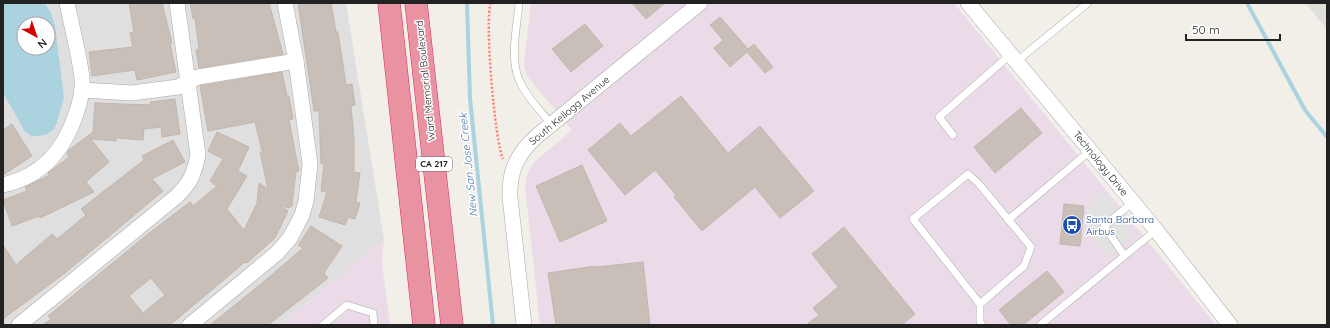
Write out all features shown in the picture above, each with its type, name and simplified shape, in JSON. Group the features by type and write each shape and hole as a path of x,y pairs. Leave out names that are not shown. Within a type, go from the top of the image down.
{"highway":[{"name":"CA 217","path":"389,3 424,325"},
{"name":"Ward Memorial Boulevard","path":"416,3 452,325"}],"street":[{"path":"3,185 17,182 37,171 52,159 65,142 80,102 82,79 67,3"},
{"path":"19,325 188,184 194,172 198,154 177,3"},
{"path":"190,325 277,253 290,238 302,215 310,184 310,164 296,61 285,3"},
{"name":"South Kellogg Avenue","path":"524,325 510,197 510,178 513,166 521,152 551,124 700,3"},
{"name":"Technology Drive","path":"968,3 1091,150 1230,325"},
{"path":"82,90 132,93 178,87 198,77 296,61"}],"lane":[{"path":"519,3 515,54 517,75 525,92 551,124"},
{"path":"1076,3 1081,9"},
{"path":"953,135 938,117 1088,3"},
{"path":"1008,220 1091,150"},
{"path":"980,304 1024,266 1031,247 979,184 968,174 913,219 980,304 980,322 982,325"},
{"path":"1124,255 1104,226 1133,202"},
{"path":"1040,325 1156,230"},
{"path":"323,325 347,305 373,313 374,325"}],"path":[{"path":"490,4 490,69 499,145 503,159 513,166"}],"shaded area":[{"path":"45,3 346,3 384,240 279,325 3,325 3,93 25,132 57,123 64,98 56,48 56,16 51,16 50,11"},
{"path":"531,3 954,3 1216,325 540,325 525,185 527,175 534,162 572,130 527,76 524,64"},
{"path":"1305,3 1327,3 1327,29"},
{"path":"1104,192 1128,220 1127,229 1133,237 1107,259 1084,227 1086,208"},
{"path":"384,240 382,263 390,325 279,325"}],"water":[{"path":"3,3 45,3 52,16 16,16 16,56 56,56 56,33 64,98 57,123 53,130 45,135 32,136 25,132 3,93"}],"building":[{"path":"129,3 162,3 172,43 170,43 176,72 137,80 135,70 92,76 89,52 133,47 130,33 134,32"},
{"path":"190,3 269,3 283,54 199,68 196,50 199,49 195,18 193,19"},
{"path":"298,3 331,3 336,32 338,32 346,85 352,84 355,105 351,106 354,139 354,172 360,173 356,202 360,203 355,219 348,217 345,225 319,217 327,192 321,191 324,164 321,164 319,111 314,111"},
{"path":"632,3 665,3 646,19"},
{"path":"720,17 748,49 754,44 773,67 765,73 747,52 730,67 714,48 723,40 710,25"},
{"path":"585,24 603,46 571,72 552,49"},
{"path":"282,72 287,96 289,96 293,119 289,120 299,171 296,172 292,206 289,208 279,205 288,211 275,238 247,263 245,262 170,325 43,325 51,319 48,316 148,234 190,202 193,206 217,186 210,181 223,159 208,151 217,132 249,147 238,171 247,176 227,209 244,230 257,203 259,183 268,189 260,152 263,153 263,148 262,151 255,122 208,131 200,86","holes":["151,278 165,295 143,313 129,296"]},
{"path":"681,96 728,153 760,126 814,191 780,218 755,187 702,231 674,197 676,195 655,170 625,195 588,150 620,123 631,136"},
{"path":"175,99 180,134 162,137 161,127 144,129 143,140 116,138 116,141 91,139 109,162 86,182 94,192 40,218 39,216 12,226 3,200 27,191 25,187 50,175 48,173 69,157 67,153 69,150 93,132 95,103 151,105 150,102"},
{"path":"1021,108 1042,133 995,173 974,147"},
{"path":"12,124 32,156 3,175 3,130"},
{"path":"173,140 185,162 152,179 163,191 65,273 3,319 3,245 16,265 52,234 57,239 86,215 81,209 144,160 142,156"},
{"path":"582,165 607,221 560,242 536,186"},
{"name":"Santa Barbara Airbus","path":"1064,204 1084,206 1080,246 1060,244"},
{"path":"311,226 342,246 324,273 328,278 268,325 210,325 303,248 298,245"},
{"path":"844,227 915,314 902,325 806,325 819,315 813,308 838,287 812,254"},
{"path":"643,262 650,325 556,325 548,273 596,266"},
{"path":"1047,271 1064,292 1023,325 1011,325 999,310"}],"waterway":[{"name":"New San Jose Creek","path":"467,3 470,98 493,325"},
{"path":"1247,3 1305,110 1327,137"}],"place":[{"name":"Santa Barbara Airbus","path":"1072,225"}]}
